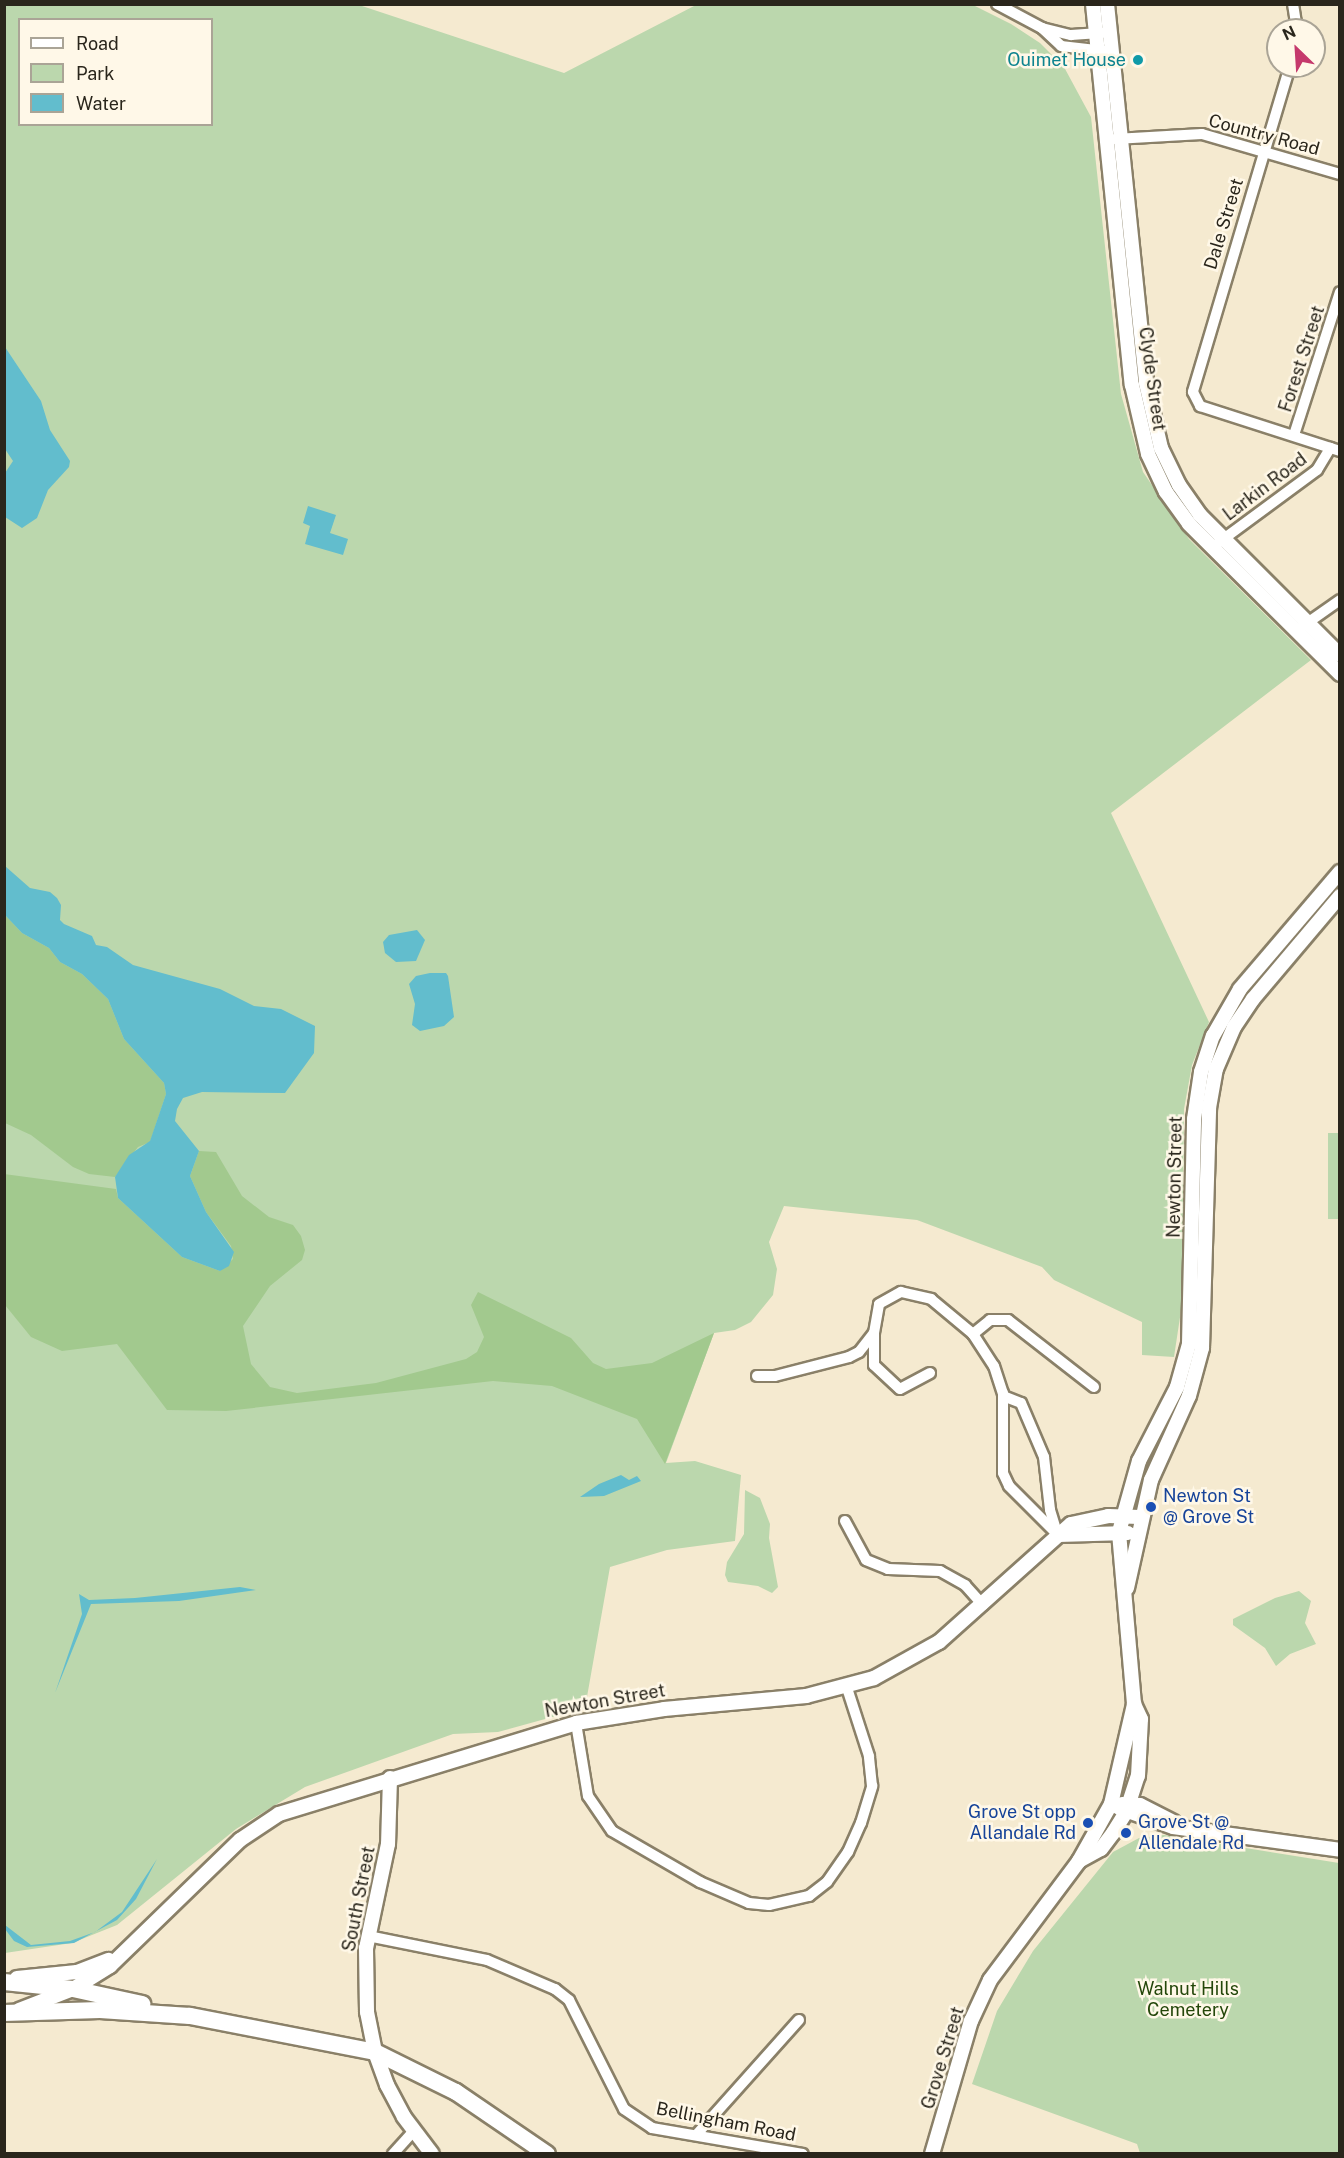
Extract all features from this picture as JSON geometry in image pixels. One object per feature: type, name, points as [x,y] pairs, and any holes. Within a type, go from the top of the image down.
[{"type":"main road","points":[[1093,4],[1103,33]]},
{"type":"main road","points":[[1103,33],[1107,4]]},
{"type":"main road","name":"Clyde Street","points":[[1103,33],[1140,430],[1166,492],[1189,524],[1218,543],[1303,626],[1340,655]]},
{"type":"main road","name":"Clyde Street","points":[[1303,626],[1340,674]]},
{"type":"main road","name":"Newton Street","points":[[1119,1532],[1139,1461],[1177,1387],[1189,1344],[1195,1104],[1209,1048],[1251,974],[1340,872]]},
{"type":"main road","name":"Newton Street","points":[[1136,1534],[1158,1462],[1189,1396],[1202,1348],[1209,1108],[1216,1070],[1234,1028],[1253,999],[1340,896]]},
{"type":"main road","name":"Newton Street","points":[[9,2012],[73,1989],[100,1974],[134,1945],[214,1865],[261,1825],[301,1806],[576,1723],[847,1688],[912,1661],[982,1605],[1058,1535],[1084,1519],[1140,1517]]},
{"type":"main road","points":[[1058,1535],[1119,1532],[1136,1534]]},
{"type":"main road","name":"Grove Street","points":[[1119,1532],[1119,1566],[1127,1588]]},
{"type":"main road","name":"Grove Street","points":[[932,2154],[971,2021],[990,1980],[1079,1861],[1111,1804],[1134,1704],[1127,1588],[1136,1534]]},
{"type":"main road","name":"Grove Street","points":[[1079,1861],[1101,1849],[1128,1808],[1141,1756],[1141,1719],[1134,1704]]},
{"type":"main road","name":"South Street","points":[[390,1778],[388,1844],[368,1936],[365,1986],[375,2052],[390,2091],[414,2131],[432,2154]]},
{"type":"main road","points":[[1111,1804],[1193,1828],[1340,1850]]},
{"type":"main road","name":"Newton Street","points":[[4,1980],[85,1970],[134,1945]]},
{"type":"main road","points":[[4,1980],[73,1989],[190,2016],[375,2052],[456,2092],[547,2154]]},
{"type":"main road","points":[[9,2012],[113,2010],[190,2016]]},
{"type":"street","points":[[997,4],[1042,28],[1068,35],[1103,33]]},
{"type":"street","points":[[1042,28],[1061,46],[1105,51]]},
{"type":"street","name":"Dale Street","points":[[1286,78],[1192,392],[1200,406],[1294,435]]},
{"type":"street","name":"Country Road","points":[[1114,139],[1188,133],[1263,150],[1340,174]]},
{"type":"street","name":"Forest Street","points":[[1294,435],[1340,292]]},
{"type":"street","points":[[1294,435],[1335,450]]},
{"type":"street","name":"Larkin Road","points":[[1218,543],[1317,470],[1335,450]]},
{"type":"street","points":[[1303,626],[1340,600]]},
{"type":"street","points":[[930,1373],[900,1389],[874,1365],[874,1333],[879,1304],[901,1292],[931,1299],[973,1334],[994,1366],[1003,1396],[1003,1473],[1009,1486],[1058,1535]]},
{"type":"street","points":[[973,1334],[990,1320],[1008,1320],[1094,1388]]},
{"type":"street","points":[[757,1376],[784,1374],[849,1357],[859,1352],[874,1333]]},
{"type":"street","points":[[1003,1396],[1021,1403],[1044,1457],[1050,1510],[1058,1535]]},
{"type":"street","points":[[845,1521],[866,1560],[888,1569],[940,1571],[965,1585],[982,1605]]},
{"type":"street","points":[[576,1723],[588,1796],[612,1831],[700,1882],[748,1903],[769,1905],[809,1896],[827,1882],[849,1852],[861,1823],[872,1786],[869,1756],[847,1688]]},
{"type":"street","name":"Bellingham Road","points":[[368,1936],[487,1960],[543,1981],[569,2000],[624,2109],[652,2128],[803,2154]]},
{"type":"street","points":[[697,2134],[799,2020]]},
{"type":"street","points":[[393,2154],[414,2131]]},
{"type":"green space","points":[[5,5],[359,5],[564,73],[696,5],[973,5],[1011,24],[1040,43],[1064,67],[1091,117],[1121,394],[1143,472],[1189,539],[1311,660],[1111,813],[1209,1022],[1192,1065],[1184,1109],[1182,1304],[1174,1357],[1142,1355],[1142,1322],[1054,1280],[1042,1267],[917,1220],[784,1206],[769,1242],[777,1269],[773,1295],[751,1322],[735,1330],[714,1333],[666,1463],[695,1461],[741,1475],[735,1541],[667,1550],[610,1567],[585,1708],[498,1732],[453,1734],[305,1787],[236,1829],[117,1925],[72,1943],[5,1953]]},
{"type":"green space","points":[[5,915],[22,933],[49,948],[60,962],[82,974],[108,999],[124,1039],[164,1083],[166,1094],[150,1142],[138,1147],[115,1177],[89,1174],[73,1167],[31,1135],[5,1123]]},
{"type":"green space","points":[[1328,1133],[1339,1133],[1339,1219],[1328,1219]]},
{"type":"green space","points":[[199,1151],[216,1152],[242,1196],[269,1217],[293,1225],[301,1236],[305,1250],[302,1260],[270,1286],[243,1326],[251,1364],[270,1387],[297,1393],[376,1383],[466,1359],[477,1352],[484,1337],[471,1305],[478,1292],[571,1338],[593,1363],[606,1369],[652,1363],[714,1333],[665,1464],[637,1419],[552,1386],[493,1381],[226,1411],[167,1410],[117,1344],[62,1351],[31,1337],[5,1305],[4,1174],[116,1189],[118,1198],[182,1257],[220,1271],[233,1259],[231,1246],[206,1212],[190,1176]]},
{"type":"green space","points":[[745,1490],[760,1498],[770,1524],[769,1538],[778,1587],[772,1593],[758,1586],[728,1582],[725,1575],[727,1562],[744,1534]]},
{"type":"green space","points":[[1299,1591],[1311,1601],[1305,1623],[1316,1644],[1290,1654],[1276,1666],[1265,1648],[1233,1625],[1233,1619],[1275,1598]]},
{"type":"green space","name":"Walnut Hills Cemetery","points":[[1164,1835],[1339,1863],[1339,2153],[1140,2153],[1137,2144],[972,2084],[997,2011],[1033,1951],[1113,1852],[1139,1838]]},
{"type":"water","points":[[5,347],[41,401],[50,430],[70,461],[69,467],[48,490],[37,518],[22,528],[5,517],[5,473],[13,461],[5,449]]},
{"type":"water","points":[[308,506],[336,515],[330,533],[348,539],[343,555],[305,544],[310,526],[303,523]]},
{"type":"water","points":[[5,866],[30,888],[50,892],[57,898],[61,905],[60,920],[64,924],[92,936],[96,945],[107,947],[133,965],[220,989],[254,1006],[281,1009],[315,1026],[314,1053],[285,1093],[202,1092],[183,1098],[177,1109],[175,1121],[199,1151],[190,1176],[206,1212],[234,1252],[229,1266],[220,1271],[182,1257],[118,1198],[115,1177],[129,1155],[150,1141],[166,1094],[164,1083],[124,1039],[108,999],[82,974],[60,962],[49,948],[22,933],[5,915]]},
{"type":"water","points":[[417,930],[425,940],[416,961],[396,962],[385,953],[383,942],[389,935]]},
{"type":"water","points":[[446,973],[448,976],[454,1017],[444,1026],[420,1031],[412,1025],[415,1004],[409,984],[416,976]]},
{"type":"water","points":[[621,1475],[629,1480],[637,1476],[641,1481],[604,1496],[580,1497],[599,1484]]},
{"type":"water","points":[[240,1587],[256,1590],[179,1601],[91,1604],[55,1693],[82,1614],[79,1594],[89,1600],[135,1598]]},
{"type":"water","points":[[157,1859],[136,1899],[117,1920],[96,1931],[122,1912]]},
{"type":"water","points":[[5,1925],[31,1945],[70,1941],[94,1932],[74,1943],[27,1947],[14,1941],[5,1929]]},
{"type":"place","name":"Ouimet House","points":[[1138,60]]},
{"type":"place","name":"Newton St @ Grove St","points":[[1151,1507]]},
{"type":"place","name":"Grove St opp Allandale Rd","points":[[1088,1823]]},
{"type":"place","name":"Grove St @ Allendale Rd","points":[[1126,1833]]}]
